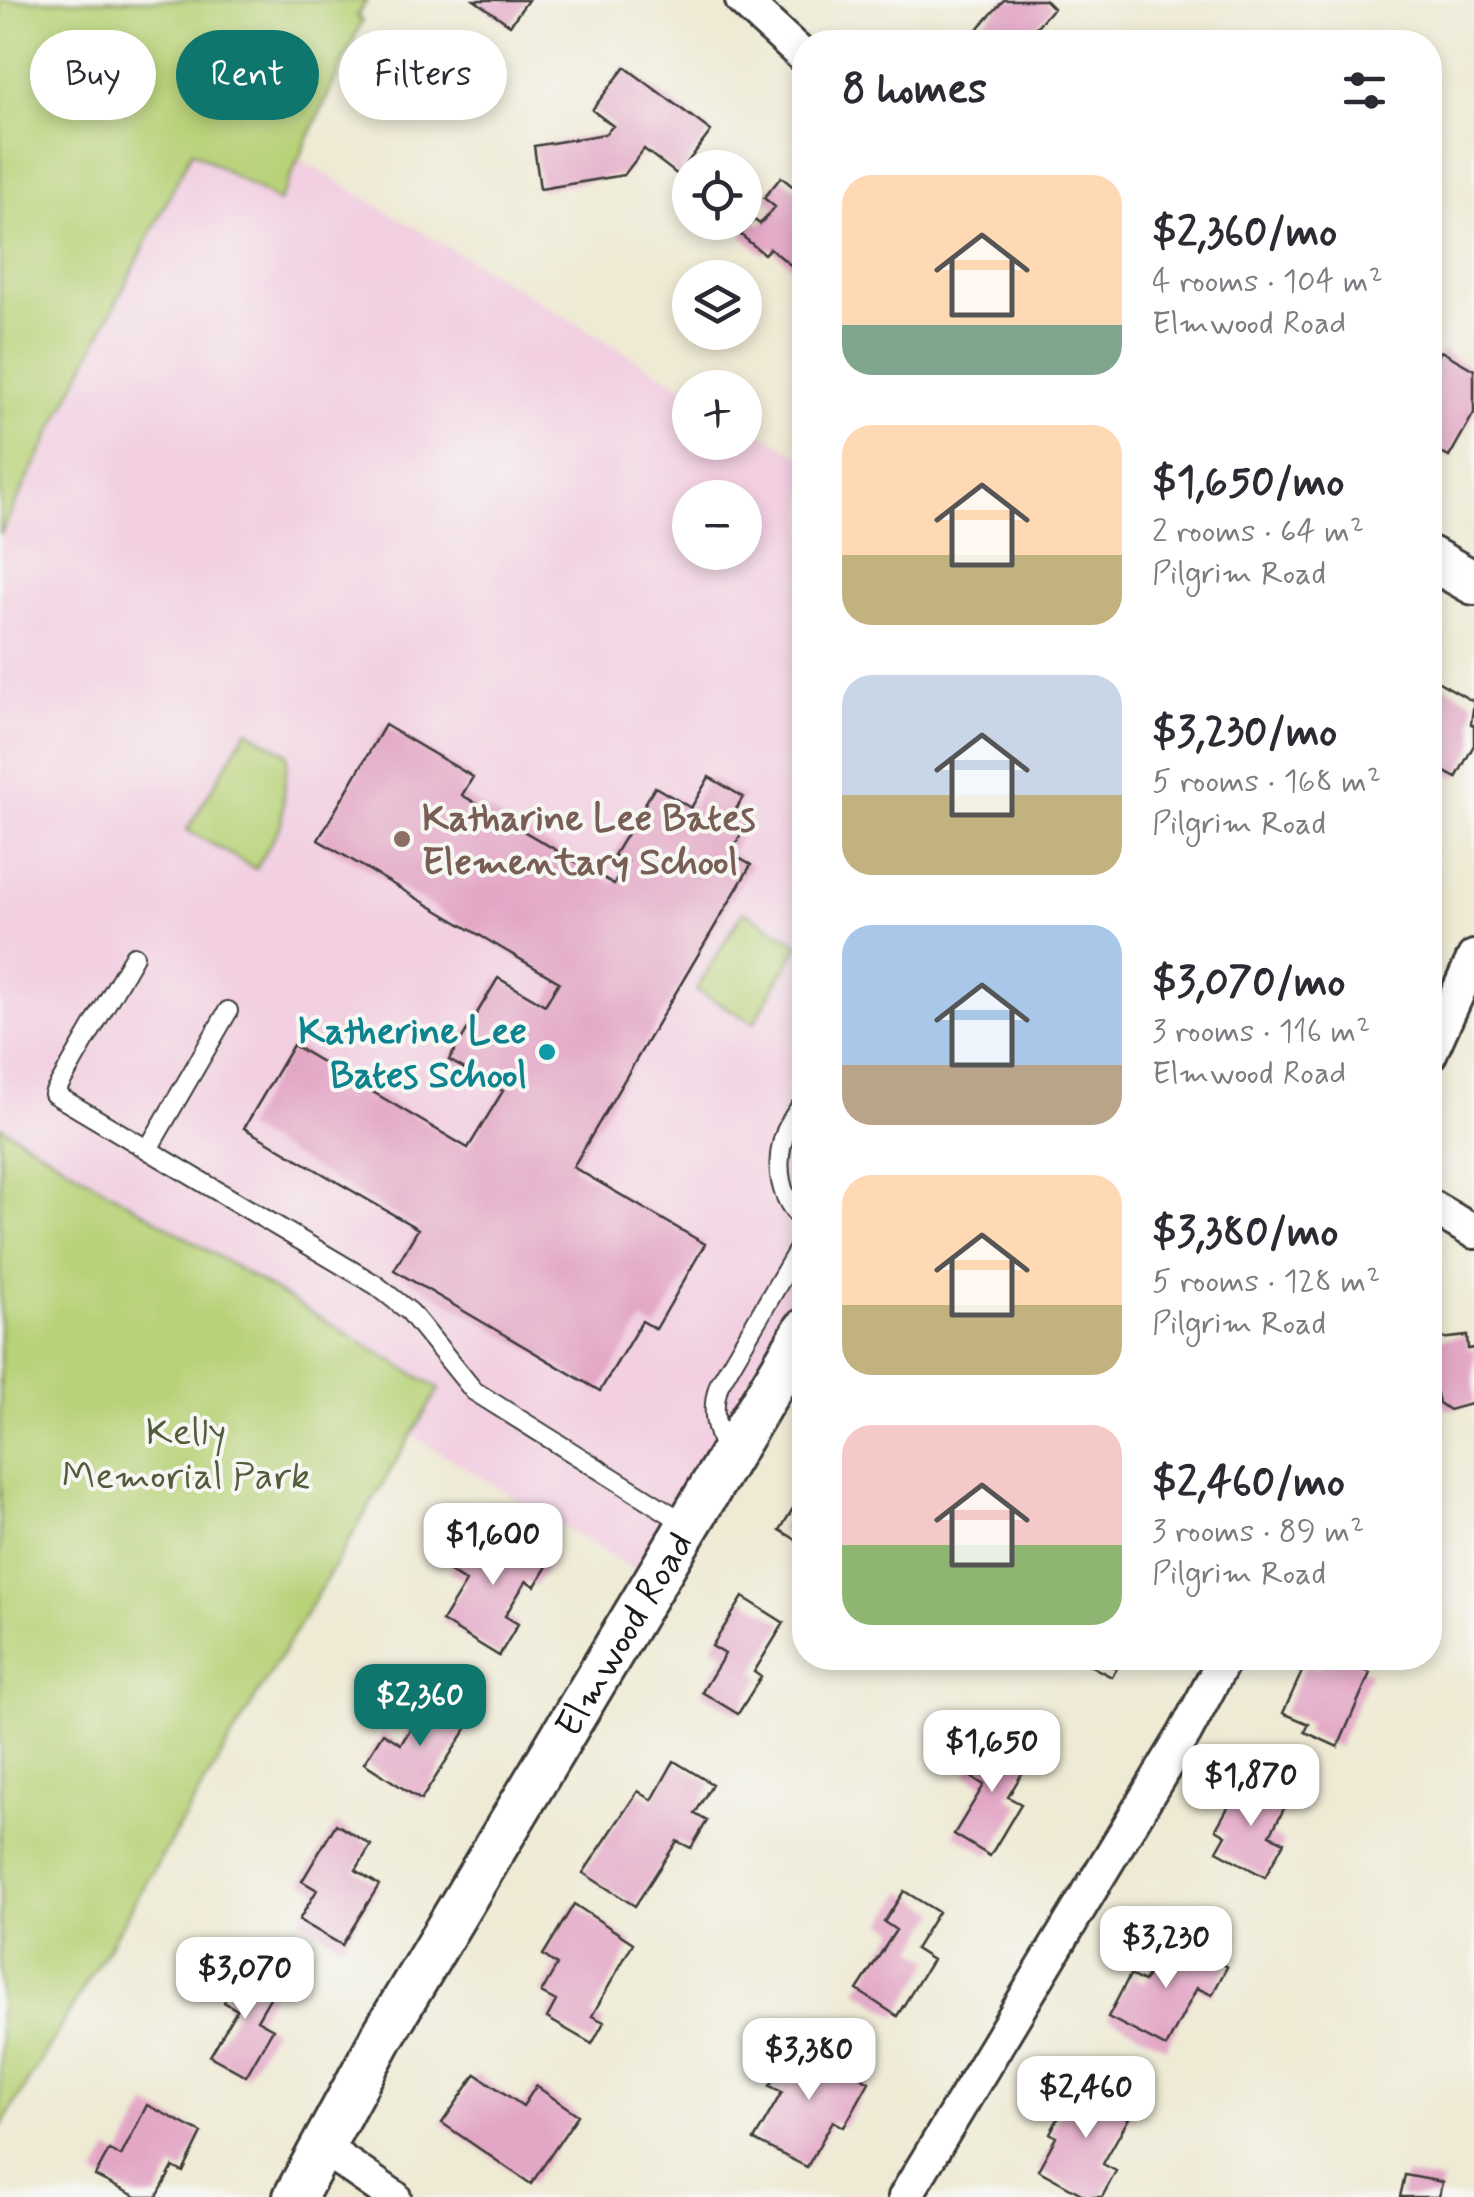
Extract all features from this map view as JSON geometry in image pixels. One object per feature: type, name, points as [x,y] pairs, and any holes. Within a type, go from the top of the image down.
[{"type":"street","points":[[742,0],[792,46]]},
{"type":"street","points":[[1442,1028],[1474,957]]},
{"type":"street","points":[[1442,1213],[1474,1232]]},
{"type":"street","name":"Elmwood Road","points":[[295,2197],[382,2037],[792,1352]]},
{"type":"street","points":[[905,2197],[1185,1733],[1219,1670]]},
{"type":"street","points":[[322,2147],[394,2197]]},
{"type":"lane","points":[[134,956],[54,1094],[394,1297],[424,1327],[474,1391],[688,1525]]},
{"type":"lane","points":[[148,1149],[228,1011]]},
{"type":"lane","points":[[792,1121],[778,1154],[784,1193],[792,1207]]},
{"type":"lane","points":[[728,1458],[716,1427],[714,1399],[792,1260]]},
{"type":"shaded area","name":"Katharine Lee Bates Elementary School","points":[[67,120],[142,120],[280,201],[298,158],[672,380],[672,460],[762,460],[762,433],[792,451],[792,1308],[634,1570],[413,1436],[439,1390],[0,1126],[0,233]]},
{"type":"green space","points":[[0,0],[367,0],[357,16],[362,21],[358,30],[339,30],[339,71],[319,115],[319,30],[176,30],[176,120],[317,120],[279,202],[192,151],[0,535]]},
{"type":"green space","points":[[247,730],[288,754],[281,824],[256,869],[187,830]]},
{"type":"green space","points":[[743,911],[792,940],[792,956],[754,1023],[696,990]]},
{"type":"green space","name":"Kelly Memorial Park","points":[[0,1126],[439,1389],[0,2129]]},
{"type":"building","points":[[474,0],[528,0],[510,25]]},
{"type":"building","points":[[1004,0],[1045,0],[1053,8],[1034,30],[977,30]]},
{"type":"building","points":[[625,67],[711,131],[697,150],[672,150],[672,170],[644,149],[624,175],[540,189],[534,146],[605,134],[613,126],[592,110]]},
{"type":"building","points":[[781,177],[792,186],[792,266],[770,248],[764,254],[747,240],[762,240],[762,222],[775,207],[764,198]]},
{"type":"building","points":[[1442,352],[1474,370],[1474,413],[1449,457],[1442,453]]},
{"type":"building","points":[[1442,684],[1474,702],[1474,745],[1456,778],[1442,770]]},
{"type":"building","name":"Katherine Lee Bates School","points":[[385,725],[473,777],[462,795],[614,884],[627,862],[614,855],[655,787],[691,808],[709,777],[743,797],[733,814],[748,823],[730,853],[751,865],[573,1167],[705,1244],[656,1329],[642,1321],[600,1391],[394,1270],[418,1229],[244,1128],[293,1045],[468,1148],[503,1091],[449,1060],[498,978],[545,1005],[559,982],[318,840]]},
{"type":"building","points":[[1467,1336],[1468,1349],[1474,1348],[1474,1403],[1449,1410],[1442,1405],[1442,1339]]},
{"type":"building","points":[[792,1510],[792,1537],[780,1530]]},
{"type":"building","points":[[498,1526],[552,1558],[535,1586],[526,1581],[505,1616],[518,1624],[499,1656],[442,1621],[466,1582],[449,1571],[464,1547],[479,1556]]},
{"type":"building","points":[[743,1597],[784,1623],[754,1672],[761,1677],[738,1714],[702,1692],[725,1654],[712,1646]]},
{"type":"building","points":[[1303,1670],[1370,1673],[1338,1747],[1305,1732],[1309,1724],[1283,1713]]},
{"type":"building","points":[[431,1696],[471,1722],[421,1800],[364,1763],[383,1733],[401,1744]]},
{"type":"building","points":[[988,1735],[1030,1760],[1008,1797],[1021,1804],[990,1856],[954,1834],[984,1785],[965,1773]]},
{"type":"building","points":[[674,1761],[712,1784],[695,1814],[707,1821],[691,1848],[677,1841],[635,1906],[583,1873],[638,1791],[652,1800]]},
{"type":"building","points":[[1243,1781],[1286,1805],[1270,1835],[1284,1842],[1265,1877],[1217,1851],[1226,1835],[1216,1829]]},
{"type":"building","points":[[336,1824],[371,1845],[356,1870],[379,1885],[342,1945],[299,1920],[317,1890],[302,1881]]},
{"type":"building","points":[[904,1891],[938,1912],[915,1949],[932,1960],[897,2016],[857,1990],[896,1930],[884,1922]]},
{"type":"building","points":[[574,1904],[633,1943],[592,2016],[604,2022],[592,2044],[547,2018],[556,2001],[541,1993],[557,1965],[543,1955]]},
{"type":"building","points":[[1168,1935],[1227,1967],[1212,1995],[1197,1988],[1166,2047],[1108,2017],[1130,1975],[1144,1982]]},
{"type":"building","points":[[245,1965],[278,1984],[257,2020],[273,2029],[246,2076],[210,2056],[237,2010],[224,2002]]},
{"type":"building","points":[[795,2039],[869,2082],[844,2127],[833,2121],[807,2167],[754,2140],[782,2092],[770,2086]]},
{"type":"building","points":[[476,2074],[523,2106],[536,2086],[578,2115],[531,2184],[442,2123]]},
{"type":"building","points":[[1080,2080],[1134,2109],[1103,2164],[1116,2171],[1102,2197],[1087,2197],[1038,2170],[1056,2137],[1050,2133]]},
{"type":"building","points":[[147,2105],[202,2133],[183,2172],[173,2167],[157,2197],[137,2197],[95,2176],[109,2150],[121,2156]]},
{"type":"building","points":[[1405,2175],[1442,2182],[1439,2197],[1400,2197]]},
{"type":"place","name":"Katharine Lee Bates Elementary School","points":[[402,839]]},
{"type":"place","name":"Katherine Lee Bates School","points":[[547,1052]]}]
